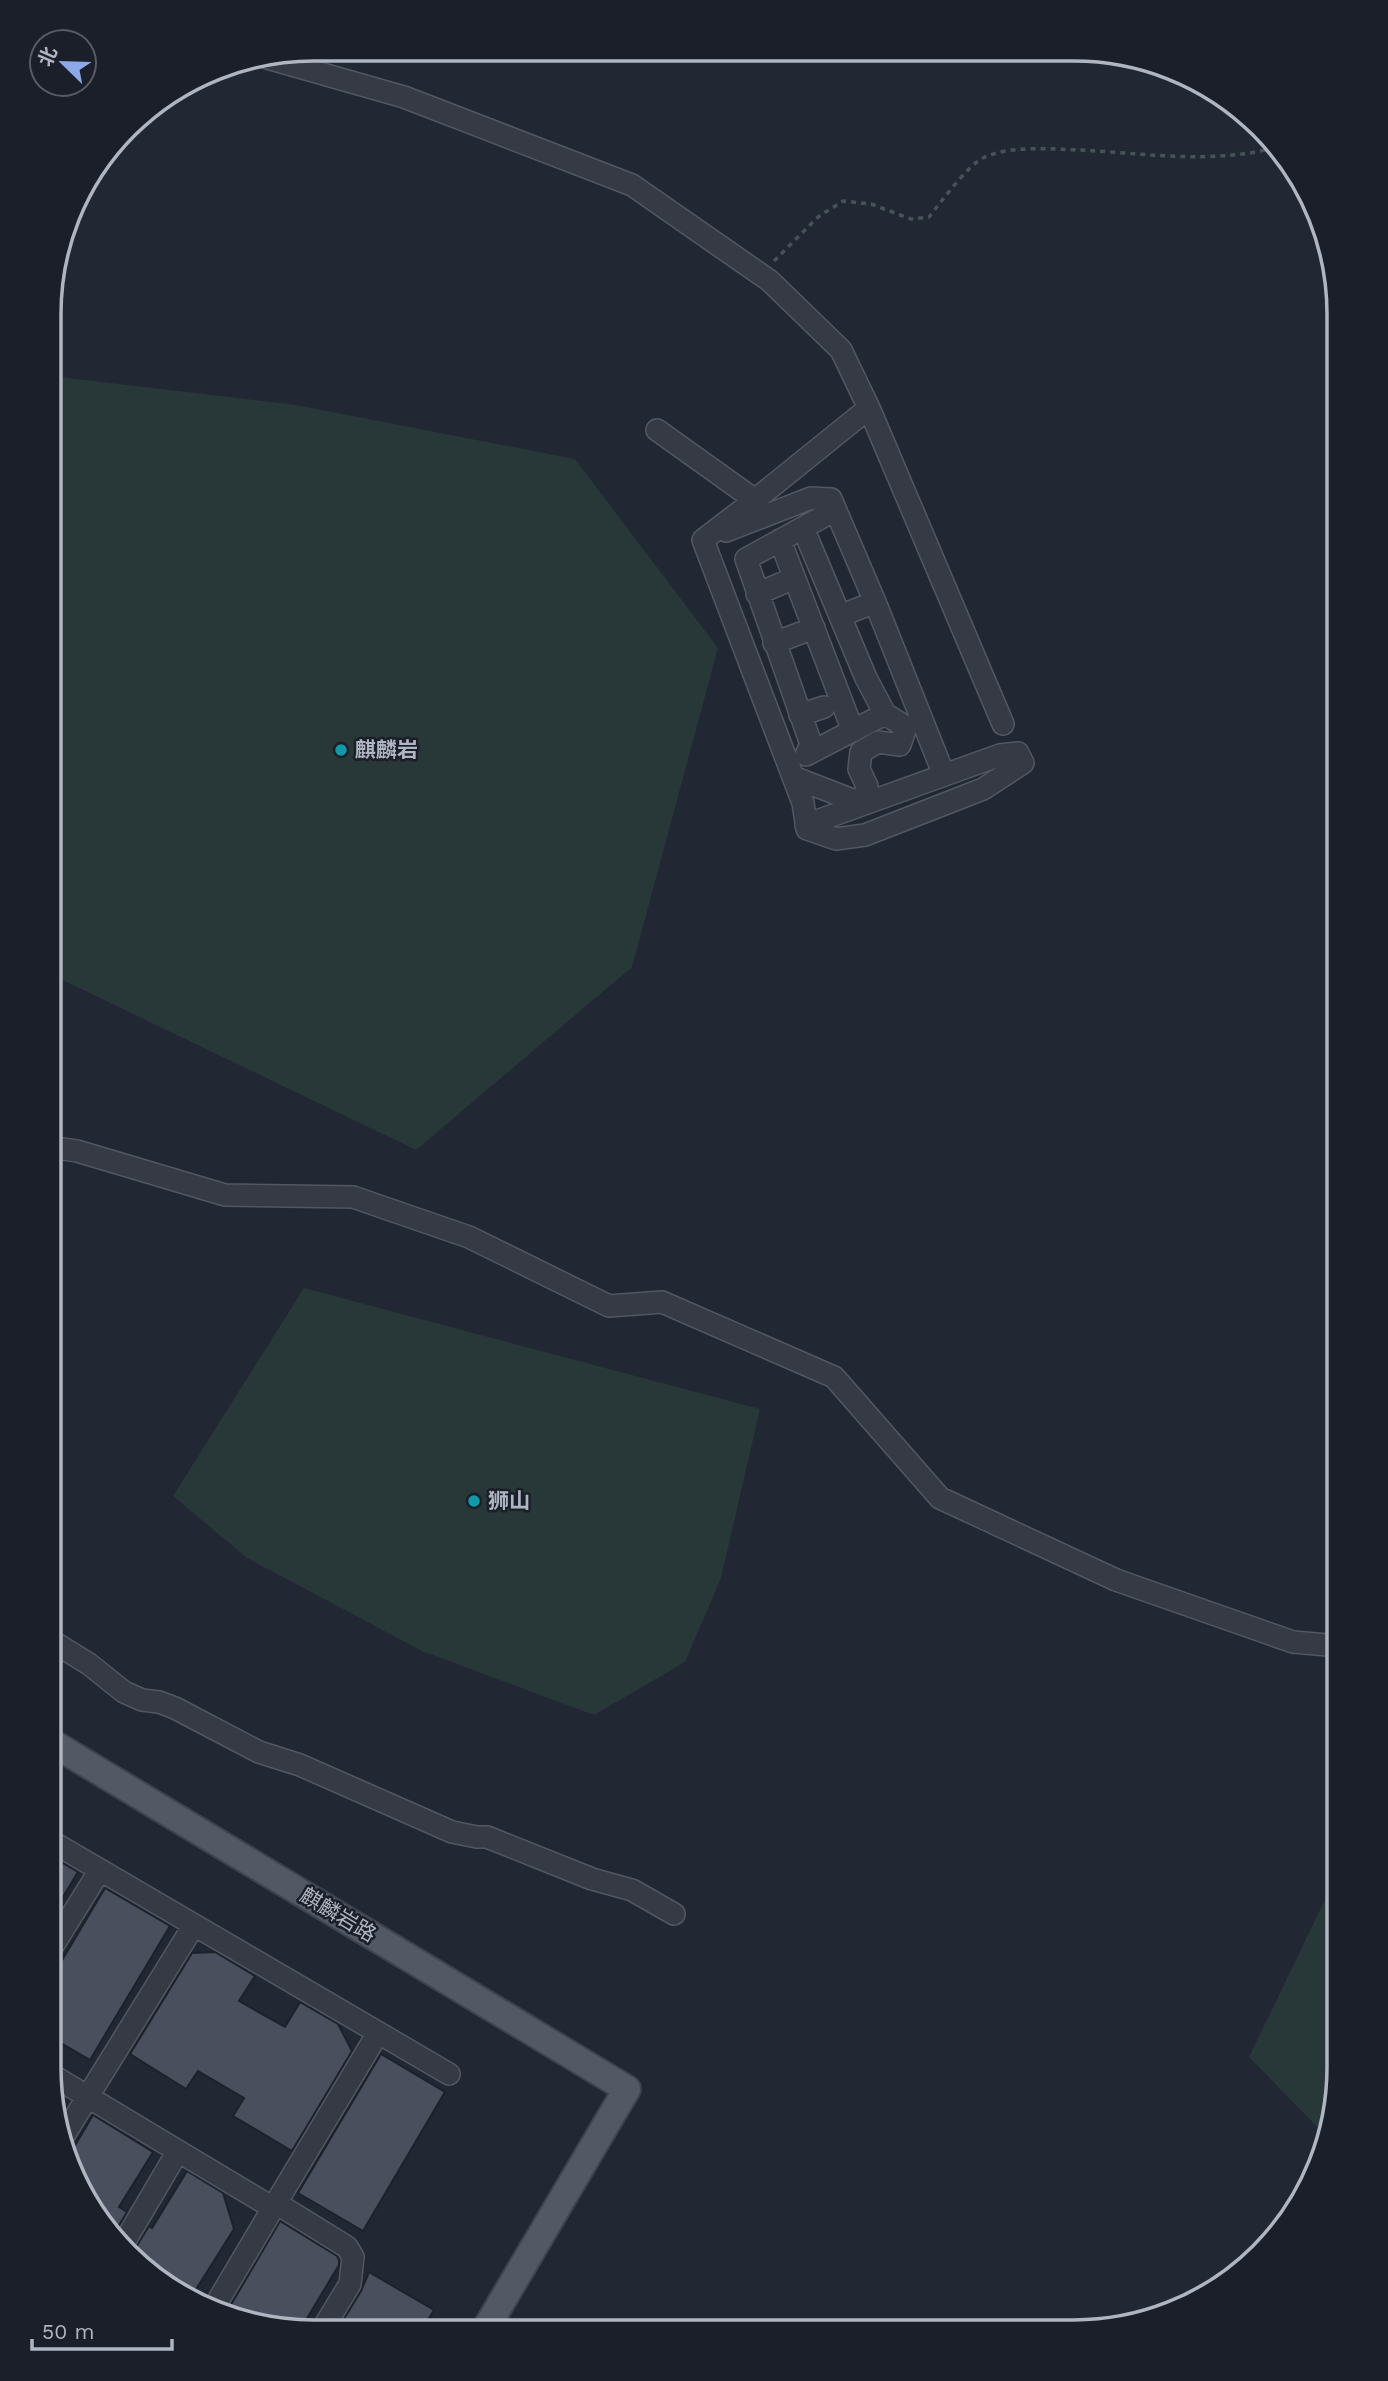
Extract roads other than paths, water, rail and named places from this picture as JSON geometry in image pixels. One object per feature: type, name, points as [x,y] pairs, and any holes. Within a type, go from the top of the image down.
[{"type":"main road","name":"麒麟岩路","points":[[61,1748],[627,2089],[491,2320]]},
{"type":"street","points":[[284,63],[404,97],[632,185],[760,275],[841,350],[869,408],[1003,724]]},
{"type":"street","points":[[703,540],[869,408]]},
{"type":"street","points":[[657,430],[755,500]]},
{"type":"street","points":[[703,540],[811,498],[831,499]]},
{"type":"street","points":[[831,499],[826,515],[746,559],[811,744],[806,755],[885,714]]},
{"type":"street","points":[[831,499],[944,775]]},
{"type":"street","points":[[803,528],[840,616],[875,674],[885,714],[906,727],[900,745],[878,742],[861,752],[859,769],[866,786],[863,804]]},
{"type":"street","points":[[703,540],[803,803],[806,825],[807,829],[836,839],[865,835],[983,789],[1023,764],[1018,753],[1000,755],[806,825]]},
{"type":"street","points":[[780,540],[853,731]]},
{"type":"street","points":[[816,562],[838,550]]},
{"type":"street","points":[[757,594],[794,578]]},
{"type":"street","points":[[840,616],[875,602]]},
{"type":"street","points":[[774,643],[814,628]]},
{"type":"street","points":[[800,715],[837,689]]},
{"type":"street","points":[[793,777],[863,804]]},
{"type":"street","points":[[61,1149],[225,1195],[353,1197],[469,1237],[609,1306],[662,1302],[834,1377],[940,1498],[1116,1580],[1293,1642],[1327,1645]]},
{"type":"street","points":[[61,1647],[89,1664],[124,1692],[142,1700],[159,1702],[174,1708],[259,1752],[300,1765],[452,1832],[487,1837],[592,1880],[632,1890],[674,1914]]},
{"type":"street","points":[[61,1847],[449,2074]]},
{"type":"street","points":[[61,1933],[100,1870]]},
{"type":"street","points":[[69,2127],[194,1925]]},
{"type":"street","points":[[218,2300],[378,2033]]},
{"type":"street","points":[[62,2081],[178,2151],[347,2247],[353,2257],[350,2284],[328,2320]]},
{"type":"street","points":[[127,2237],[178,2151]]},
{"type":"place","name":"麒麟岩","points":[[341,750]]},
{"type":"place","name":"狮山","points":[[474,1501]]}]
